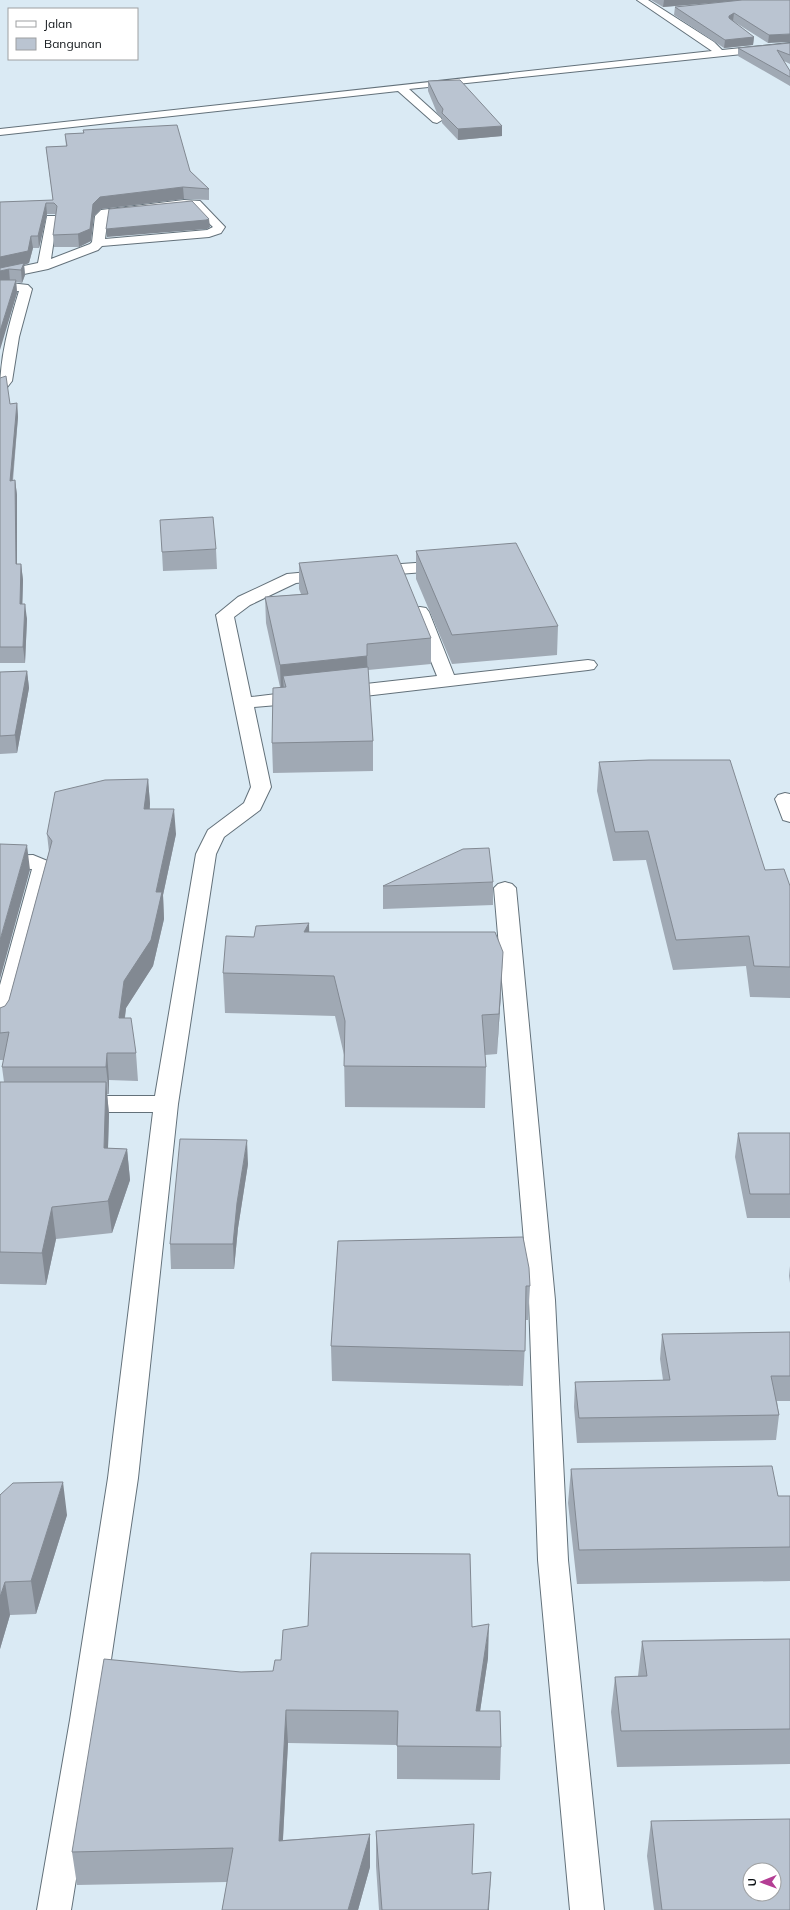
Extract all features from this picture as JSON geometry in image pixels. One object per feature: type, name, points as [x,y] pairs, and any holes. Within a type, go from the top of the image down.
[{"type":"street","points":[[642,0],[712,44],[720,53]]},
{"type":"street","points":[[661,12],[676,11]]},
{"type":"street","points":[[752,39],[765,48]]},
{"type":"street","points":[[0,132],[400,87],[790,46]]},
{"type":"street","points":[[400,87],[437,120]]},
{"type":"street","points":[[0,275],[44,266],[94,247],[98,243],[209,233],[219,227],[196,204],[106,213],[101,216],[98,243]]},
{"type":"street","points":[[44,266],[51,219]]},
{"type":"street","points":[[0,288],[21,286],[26,289],[12,337],[4,381],[0,387]]},
{"type":"street","points":[[54,1910],[86,1720],[123,1478],[166,1104],[206,854],[215,834],[253,806],[261,787],[225,615],[244,601],[293,578],[408,583],[463,564]]},
{"type":"street","points":[[408,583],[448,681]]},
{"type":"street","points":[[243,703],[588,666]]},
{"type":"street","points":[[0,862],[33,861],[43,866],[0,1027]]},
{"type":"street","points":[[505,888],[542,1300],[553,1560],[587,1910]]},
{"type":"street","points":[[56,1104],[166,1104]]},
{"type":"building","points":[[742,0],[790,0],[790,34],[769,35],[734,13],[729,16],[729,18],[754,37],[725,40],[675,7]]},
{"type":"building","points":[[790,43],[790,55],[777,50],[790,71],[790,77],[738,48]]},
{"type":"building","points":[[460,80],[502,126],[458,129],[442,113],[443,109],[428,81]]},
{"type":"building","points":[[177,125],[190,171],[209,189],[183,187],[100,197],[93,204],[90,229],[78,234],[53,235],[57,206],[54,203],[46,203],[38,236],[31,236],[28,251],[0,257],[0,202],[53,200],[46,147],[67,146],[65,134],[84,133],[83,130]]},
{"type":"building","points":[[192,201],[209,219],[106,229],[109,209]]},
{"type":"building","points":[[24,263],[21,270],[9,269],[0,271],[0,268]]},
{"type":"building","points":[[0,280],[16,280],[0,331]]},
{"type":"building","points":[[6,376],[10,404],[17,403],[10,481],[15,480],[16,564],[21,564],[20,604],[25,604],[23,647],[0,647],[0,378]]},
{"type":"building","points":[[213,517],[216,549],[162,552],[160,520]]},
{"type":"building","points":[[516,543],[558,626],[452,635],[416,551]]},
{"type":"building","points":[[397,555],[431,638],[367,644],[367,656],[280,665],[265,597],[308,594],[299,563]]},
{"type":"building","points":[[368,667],[373,741],[272,743],[273,688],[286,687],[283,676]]},
{"type":"building","points":[[27,671],[15,735],[0,736],[0,672]]},
{"type":"building","points":[[649,760],[730,760],[765,870],[784,869],[790,886],[790,967],[754,966],[749,936],[676,940],[648,831],[615,832],[599,762]]},
{"type":"building","points":[[148,779],[144,809],[174,809],[156,892],[162,892],[151,940],[124,981],[119,1018],[131,1018],[136,1053],[107,1053],[106,1067],[2,1067],[9,1032],[0,1033],[0,1008],[5,1006],[9,1000],[52,841],[47,834],[55,792],[105,780]]},
{"type":"building","points":[[0,844],[27,845],[0,940]]},
{"type":"building","points":[[489,848],[493,882],[383,886],[463,849]]},
{"type":"building","points":[[309,923],[304,932],[495,932],[503,952],[499,1014],[482,1015],[486,1067],[344,1066],[345,1021],[334,976],[223,973],[226,936],[254,937],[256,926]]},
{"type":"building","points":[[0,1082],[106,1082],[104,1148],[127,1149],[108,1201],[52,1207],[42,1253],[0,1252]]},
{"type":"building","points":[[738,1133],[790,1133],[790,1194],[750,1194]]},
{"type":"building","points":[[180,1139],[247,1140],[237,1203],[233,1244],[170,1244]]},
{"type":"building","points":[[523,1237],[529,1268],[530,1286],[526,1286],[525,1351],[331,1346],[338,1241]]},
{"type":"building","points":[[790,1332],[790,1376],[771,1376],[779,1415],[579,1418],[575,1382],[670,1380],[662,1334]]},
{"type":"building","points":[[772,1466],[778,1496],[790,1496],[790,1547],[579,1550],[571,1469]]},
{"type":"building","points":[[63,1482],[31,1581],[5,1582],[0,1597],[0,1495],[13,1483]]},
{"type":"building","points":[[311,1553],[470,1554],[472,1627],[489,1624],[476,1711],[500,1711],[501,1747],[397,1746],[398,1711],[286,1710],[279,1841],[370,1834],[348,1910],[222,1910],[233,1848],[72,1852],[104,1659],[241,1672],[273,1671],[275,1660],[281,1660],[283,1630],[308,1626]]},
{"type":"building","points":[[790,1639],[790,1729],[621,1731],[615,1677],[647,1676],[642,1641]]},
{"type":"building","points":[[790,1819],[790,1910],[662,1910],[651,1821]]},
{"type":"building","points":[[474,1824],[472,1874],[491,1872],[488,1910],[382,1910],[376,1831]]}]
